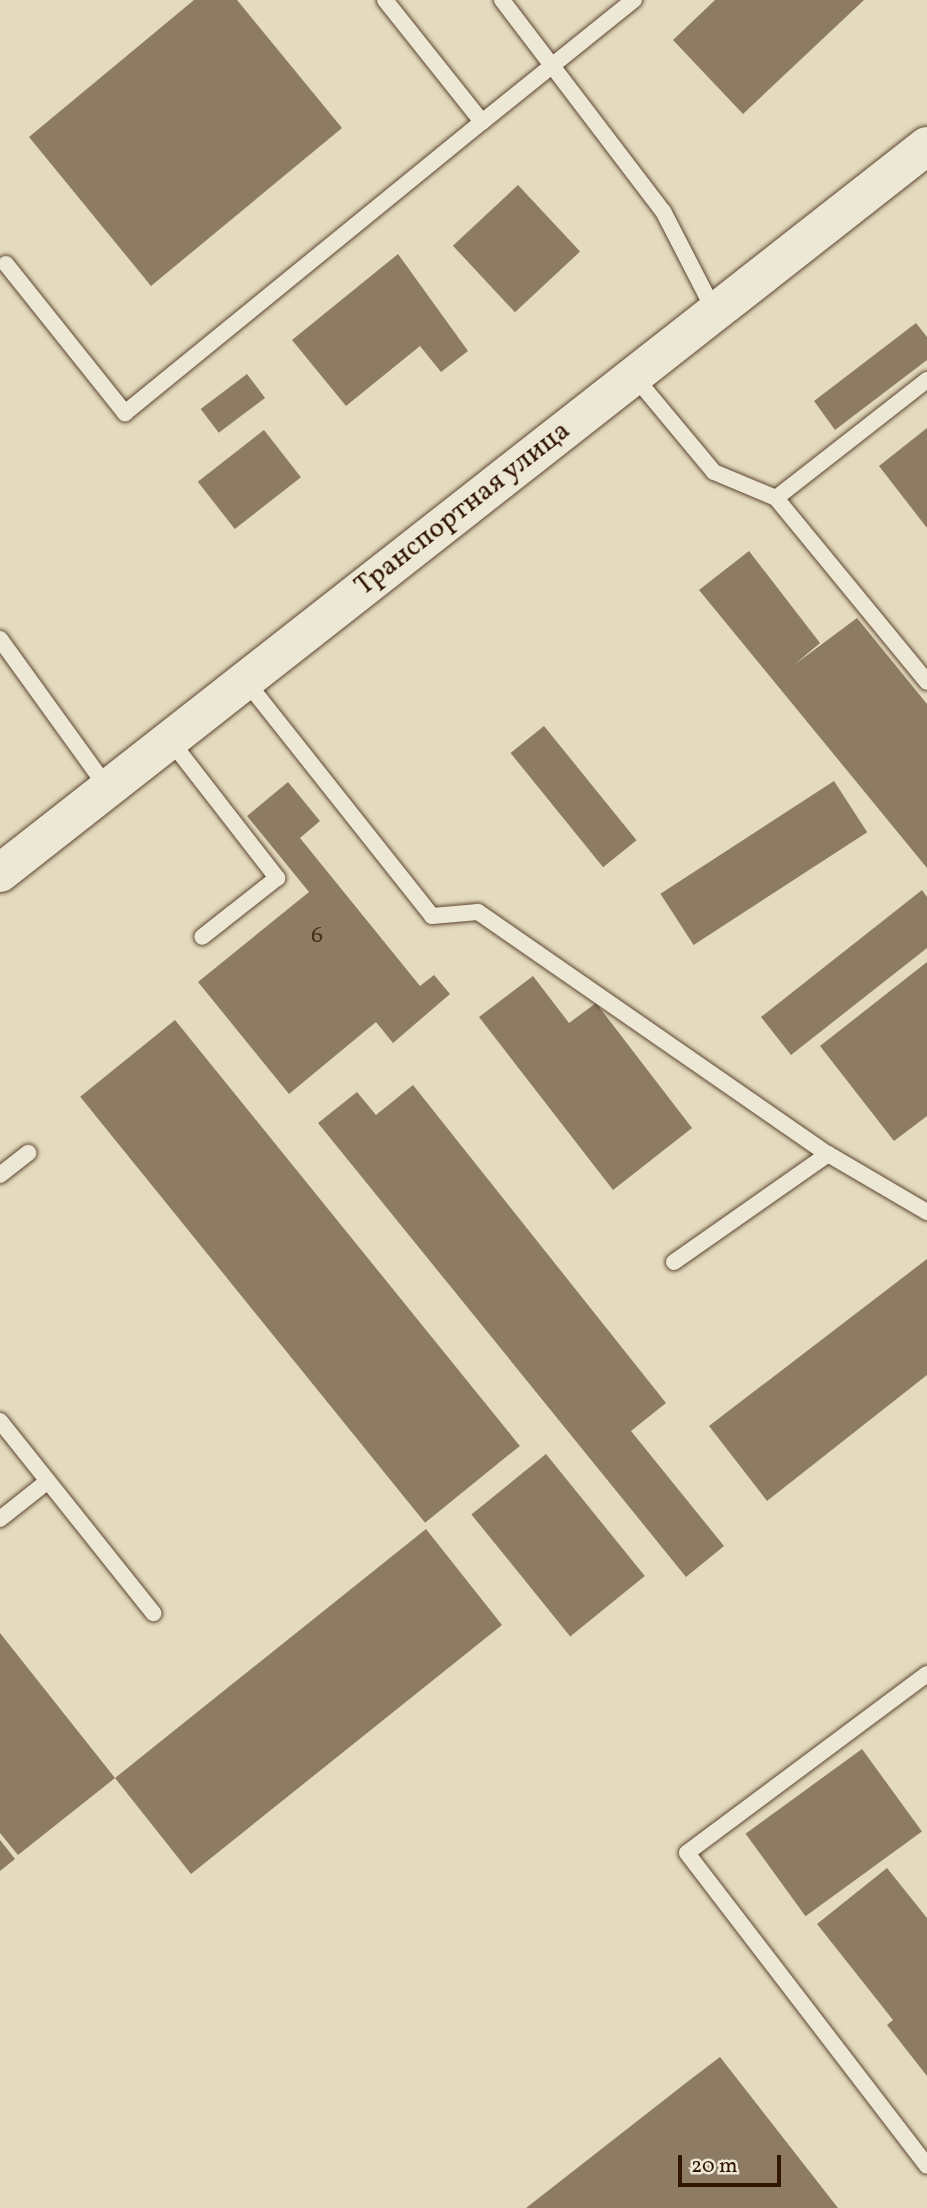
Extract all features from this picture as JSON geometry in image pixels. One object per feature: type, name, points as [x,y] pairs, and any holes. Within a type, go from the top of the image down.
[{"type":"main road","name":"Транспортная улица","points":[[0,873],[927,146]]},
{"type":"lane","points":[[385,0],[482,122]]},
{"type":"lane","points":[[502,0],[663,211],[715,312]]},
{"type":"lane","points":[[6,264],[125,413],[634,0]]},
{"type":"lane","points":[[634,376],[714,472],[776,498],[926,678]]},
{"type":"lane","points":[[776,498],[927,380]]},
{"type":"lane","points":[[0,639],[108,789]]},
{"type":"lane","points":[[245,680],[432,916],[478,912],[828,1154],[927,1212]]},
{"type":"lane","points":[[170,740],[277,878],[202,937]]},
{"type":"lane","points":[[0,1175],[28,1153]]},
{"type":"lane","points":[[674,1262],[828,1154]]},
{"type":"lane","points":[[0,1421],[153,1613]]},
{"type":"lane","points":[[0,1519],[48,1481]]},
{"type":"lane","points":[[927,1674],[687,1853],[927,2166]]},
{"type":"building","points":[[194,0],[237,0],[342,128],[151,286],[29,137]]},
{"type":"building","points":[[715,0],[864,0],[743,114],[673,40]]},
{"type":"building","points":[[518,185],[580,252],[515,312],[453,246]]},
{"type":"building","points":[[398,254],[468,351],[441,372],[420,346],[346,406],[292,340]]},
{"type":"building","points":[[916,323],[927,337],[927,360],[835,430],[814,401]]},
{"type":"building","points":[[247,374],[265,398],[219,433],[201,409]]},
{"type":"building","points":[[927,428],[927,528],[879,466]]},
{"type":"building","points":[[264,430],[301,477],[235,529],[198,482]]},
{"type":"building","points":[[749,551],[820,643],[794,665],[857,618],[927,704],[927,868],[699,590]]},
{"type":"building","points":[[544,726],[637,840],[603,867],[511,753]]},
{"type":"building","points":[[834,781],[867,832],[694,945],[660,894]]},
{"type":"building","points":[[288,782],[320,821],[300,838],[420,986],[434,975],[450,994],[393,1043],[376,1022],[289,1094],[198,982],[309,892],[247,816]]},
{"type":"building","points":[[922,890],[927,897],[927,948],[791,1055],[761,1017]]},
{"type":"building","points":[[927,962],[927,1116],[894,1141],[820,1046]]},
{"type":"building","points":[[533,976],[569,1023],[596,1003],[692,1128],[613,1190],[479,1017]]},
{"type":"building","points":[[175,1020],[520,1446],[425,1523],[80,1097]]},
{"type":"building","points":[[413,1085],[666,1403],[631,1431],[724,1546],[686,1577],[318,1123],[357,1092],[376,1115]]},
{"type":"building","points":[[927,1259],[927,1375],[767,1501],[709,1426]]},
{"type":"building","points":[[546,1454],[645,1576],[570,1636],[471,1514]]},
{"type":"building","points":[[426,1529],[502,1625],[191,1874],[115,1778]]},
{"type":"building","points":[[0,1633],[115,1778],[18,1855],[0,1833]]},
{"type":"building","points":[[862,1749],[922,1832],[805,1916],[746,1834]]},
{"type":"building","points":[[0,1840],[15,1859],[0,1871]]},
{"type":"building","points":[[887,1868],[927,1918],[927,2076],[887,2025],[893,2020],[817,1924]]},
{"type":"building","points":[[720,2057],[838,2208],[526,2208],[691,2079]]}]
